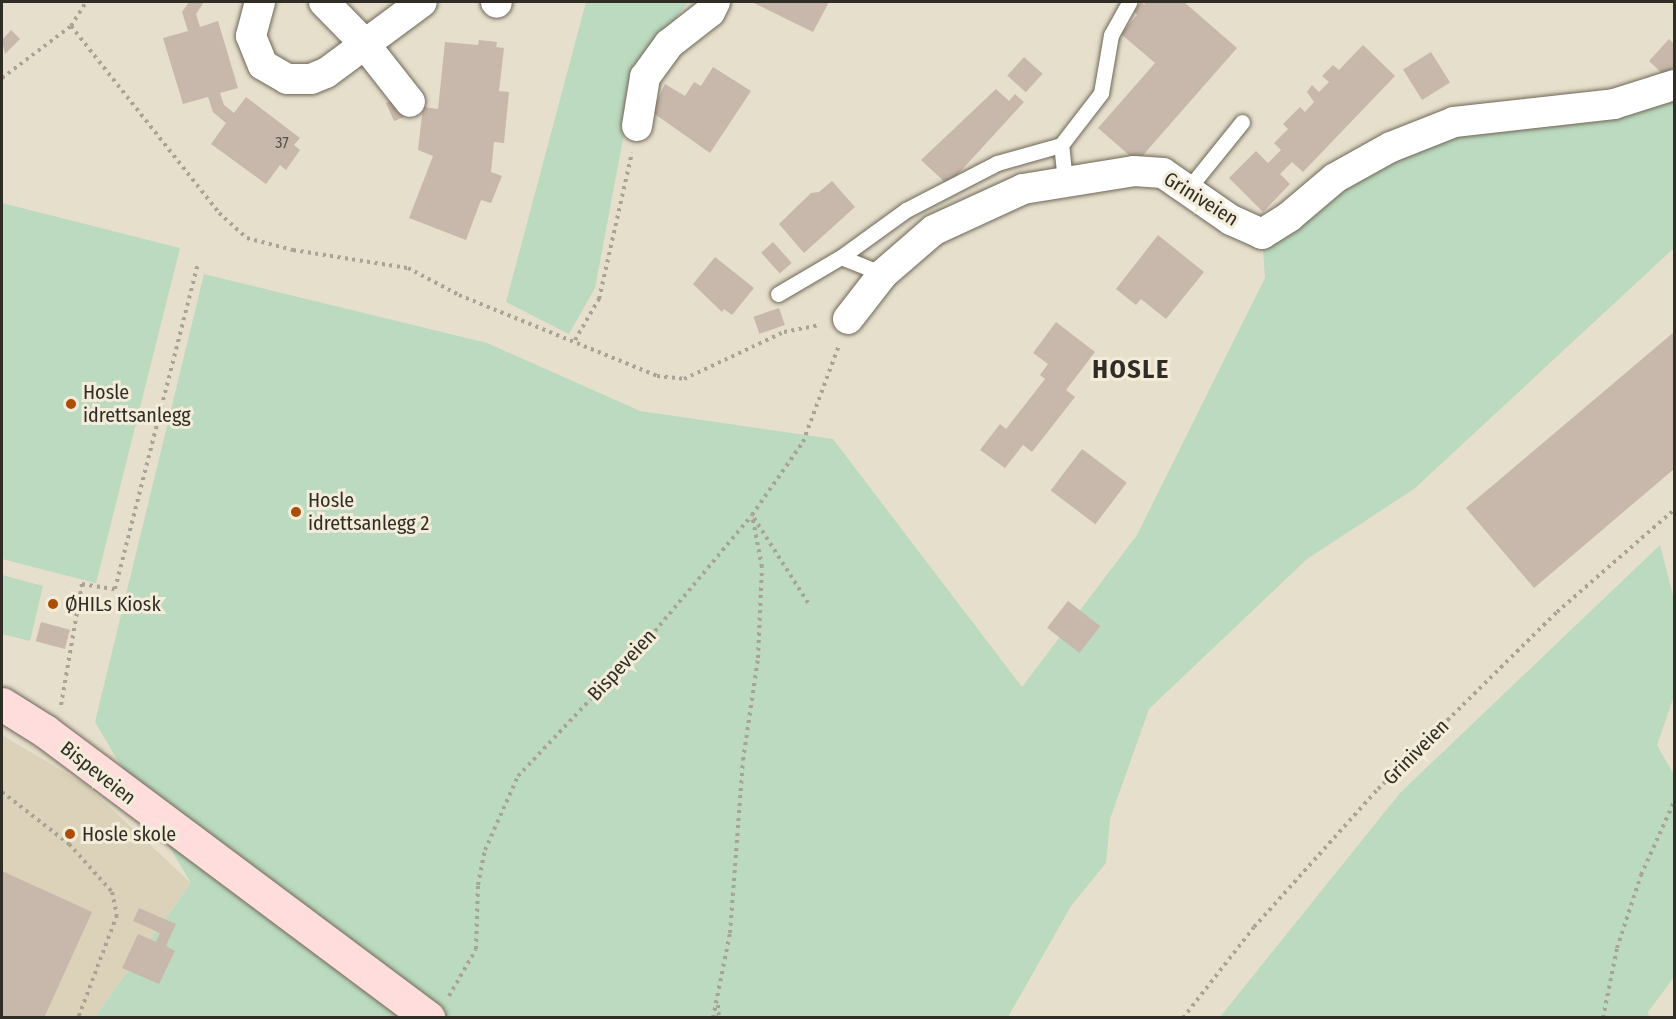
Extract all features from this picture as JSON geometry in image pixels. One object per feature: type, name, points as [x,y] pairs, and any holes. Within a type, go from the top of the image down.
[{"type":"street","points":[[260,2],[251,36],[263,65],[286,79],[311,79],[326,73],[363,42],[422,2]]},
{"type":"street","points":[[324,2],[363,42],[410,102]]},
{"type":"street","points":[[637,126],[645,77],[669,44],[710,12],[715,2]]},
{"type":"street","name":"Griniveien","points":[[848,319],[883,274],[934,230],[978,206],[1023,189],[1144,171],[1163,173],[1231,220],[1262,234],[1289,217],[1335,178],[1391,147],[1454,122],[1614,104],[1674,85]]},
{"type":"street","name":"Bispeveien","points":[[2,704],[45,731],[427,1016]]},
{"type":"lane","points":[[778,294],[841,257],[906,210],[997,163],[1061,145],[1101,93],[1111,35],[1129,2]]},
{"type":"lane","points":[[1188,189],[1242,122]]},
{"type":"lane","points":[[1061,145],[1065,181]]},
{"type":"lane","points":[[841,257],[883,274]]},
{"type":"path","points":[[2,78],[71,26],[86,2]]},
{"type":"path","points":[[71,26],[219,213],[247,238],[293,250],[408,268],[459,295],[575,340],[657,376],[684,379],[784,332],[848,319]]},
{"type":"path","points":[[575,340],[599,298],[637,126]]},
{"type":"path","points":[[45,731],[60,708],[82,584],[115,589],[198,264]]},
{"type":"path","name":"Bispeveien","points":[[427,1016],[455,990],[476,949],[478,885],[485,850],[518,776],[655,631],[752,515],[803,442],[848,319]]},
{"type":"path","name":"Griniveien","points":[[1184,1017],[1254,927],[1378,789],[1557,612],[1674,510]]},
{"type":"path","points":[[752,515],[810,606]]},
{"type":"path","points":[[713,1017],[730,933],[742,760],[758,658],[762,567],[752,515]]},
{"type":"path","points":[[2,792],[69,844],[112,892],[117,915],[78,1017]]},
{"type":"path","points":[[1603,1017],[1617,948],[1641,875],[1674,802]]},
{"type":"path","points":[[718,1001],[719,1017]]},
{"type":"shaded area","name":"Hosle skole","points":[[2,735],[86,785],[191,883],[95,1017],[2,1018]]},
{"type":"green space","points":[[586,2],[688,2],[648,56],[627,118],[595,288],[569,334],[506,302]]},
{"type":"green space","points":[[1674,85],[1674,248],[1414,489],[1307,559],[1149,709],[1110,819],[1106,863],[1071,906],[1008,1017],[95,1017],[191,883],[95,722],[204,274],[487,343],[640,411],[833,439],[1022,687],[1137,535],[1265,278],[1262,234],[1391,147]]},
{"type":"green space","name":"Hosle idrettsanlegg","points":[[2,203],[180,248],[96,583],[2,559]]},
{"type":"green space","points":[[1660,545],[1674,599],[1674,696],[1657,745],[1674,775],[1674,977],[1648,1012],[1649,1017],[1220,1017],[1400,793]]},
{"type":"green space","points":[[2,575],[43,586],[30,641],[2,634]]},
{"type":"building","points":[[189,2],[204,2],[196,14],[200,27],[218,21],[238,88],[220,93],[224,105],[234,113],[246,97],[300,138],[294,145],[300,150],[286,170],[280,165],[266,184],[211,144],[226,123],[213,112],[208,97],[183,104],[163,38],[188,31],[182,12]]},
{"type":"building","points":[[752,2],[829,2],[813,32]]},
{"type":"building","points":[[1141,2],[1145,5],[1144,2],[1184,2],[1237,48],[1137,162],[1098,128],[1155,63],[1121,34],[1137,15],[1134,11]]},
{"type":"building","points":[[11,30],[20,39],[5,54],[2,40]]},
{"type":"building","points":[[1669,39],[1674,44],[1674,66],[1665,76],[1649,61]]},
{"type":"building","points":[[479,40],[497,42],[496,47],[504,48],[499,91],[509,92],[504,143],[494,142],[491,172],[502,176],[491,203],[481,200],[466,240],[409,218],[433,156],[418,150],[423,107],[438,109],[445,42],[478,45]]},
{"type":"building","points":[[1363,45],[1395,76],[1303,172],[1292,162],[1280,174],[1290,184],[1263,212],[1229,178],[1256,151],[1268,163],[1281,150],[1274,143],[1288,129],[1283,124],[1300,107],[1305,112],[1314,102],[1307,92],[1312,85],[1319,92],[1329,82],[1322,76],[1333,65],[1339,70]]},
{"type":"building","points":[[1431,52],[1450,83],[1422,100],[1403,69]]},
{"type":"building","points":[[1024,57],[1043,74],[1026,92],[1007,76]]},
{"type":"building","points":[[713,67],[751,91],[710,153],[652,112],[665,84],[685,96],[694,82],[701,86]]},
{"type":"building","points":[[996,89],[1009,101],[1015,94],[1024,102],[948,185],[921,160]]},
{"type":"building","points":[[397,98],[405,116],[394,121],[386,103]]},
{"type":"building","points":[[832,181],[855,207],[804,253],[779,224],[811,193],[819,192]]},
{"type":"building","points":[[1158,235],[1204,272],[1166,319],[1141,299],[1136,305],[1116,289]]},
{"type":"building","points":[[773,242],[792,263],[780,274],[761,253]]},
{"type":"building","points":[[715,257],[754,288],[732,315],[724,309],[722,312],[693,284]]},
{"type":"building","points":[[779,308],[785,325],[759,334],[753,317]]},
{"type":"building","points":[[1056,322],[1095,352],[1066,390],[1075,397],[1032,452],[1023,445],[1005,468],[980,450],[1000,424],[1006,429],[1045,379],[1040,375],[1048,364],[1033,353]]},
{"type":"building","points":[[1674,332],[1674,469],[1534,588],[1466,508]]},
{"type":"building","points":[[1082,449],[1127,483],[1095,524],[1051,491]]},
{"type":"building","points":[[1068,601],[1100,626],[1079,653],[1047,628]]},
{"type":"building","points":[[41,622],[70,630],[65,649],[36,641]]},
{"type":"building","points":[[2,871],[92,912],[44,1018],[2,1018]]},
{"type":"building","points":[[139,908],[176,924],[166,946],[175,951],[159,984],[122,968],[138,934],[156,942],[160,933],[133,921]]},
{"type":"place","name":"Hosle idrettsanlegg","points":[[71,404]]},
{"type":"place","name":"Hosle idrettsanlegg 2","points":[[296,512]]},
{"type":"place","name":"ØHILs Kiosk","points":[[53,604]]},
{"type":"place","name":"Hosle skole","points":[[70,834]]},
{"type":"district","name":"HOSLE","points":[[1131,370]]}]
